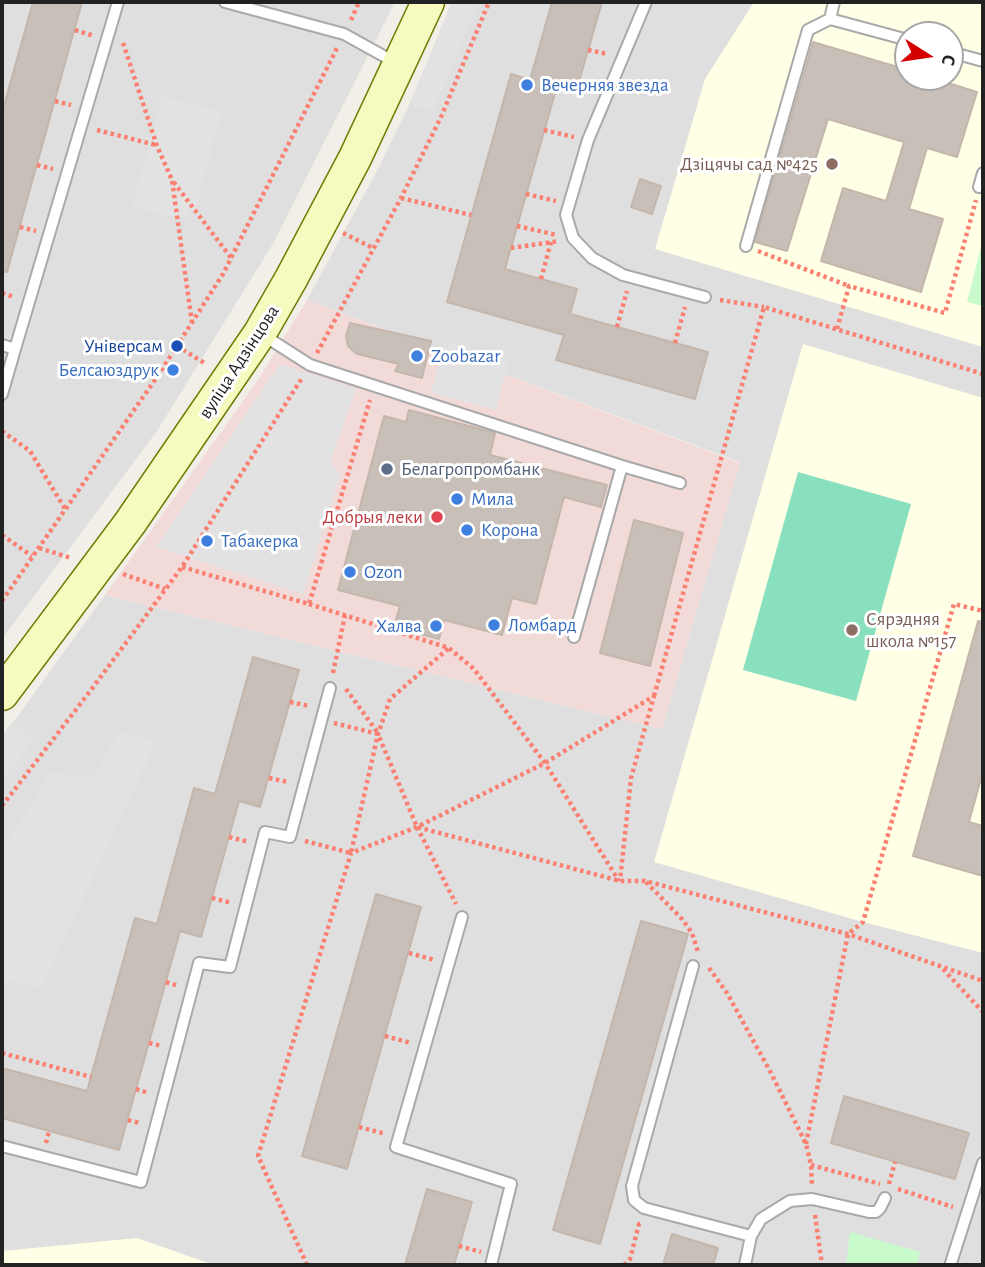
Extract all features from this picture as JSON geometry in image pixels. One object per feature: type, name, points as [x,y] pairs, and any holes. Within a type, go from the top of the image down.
[{"type":"main road","name":"вуліца Адзінцова","points":[[2,694],[88,575],[130,523],[260,333],[322,223],[428,2]]},
{"type":"lane","points":[[2,394],[118,2]]},
{"type":"lane","points":[[225,2],[344,34],[400,65]]},
{"type":"lane","points":[[646,2],[588,140],[566,215],[573,239],[592,258],[631,277],[705,298]]},
{"type":"lane","points":[[830,19],[834,2]]},
{"type":"lane","points":[[746,246],[808,30],[830,19],[894,36]]},
{"type":"lane","points":[[964,56],[983,61]]},
{"type":"lane","points":[[979,187],[983,173]]},
{"type":"lane","points":[[260,333],[310,365],[680,483]]},
{"type":"lane","points":[[2,345],[15,349]]},
{"type":"lane","points":[[574,637],[622,466]]},
{"type":"lane","points":[[2,1146],[141,1182],[199,963],[230,967],[265,832],[290,837],[330,688]]},
{"type":"lane","points":[[462,917],[396,1147],[511,1184],[491,1265]]},
{"type":"lane","points":[[693,966],[632,1185],[634,1200],[644,1208],[751,1236]]},
{"type":"lane","points":[[951,1263],[983,1163]]},
{"type":"lane","points":[[745,1265],[751,1236],[761,1219],[790,1201],[812,1199],[876,1212],[885,1198]]},
{"type":"path","points":[[2,601],[177,346],[232,259],[359,2]]},
{"type":"path","points":[[2,806],[166,589],[310,365],[401,198],[441,117],[489,2]]},
{"type":"path","points":[[114,17],[157,146],[172,180],[232,259]]},
{"type":"path","points":[[82,126],[157,146]]},
{"type":"path","points":[[544,130],[588,140]]},
{"type":"path","points":[[172,180],[192,323]]},
{"type":"path","points":[[746,246],[849,286],[945,313],[979,187]]},
{"type":"path","points":[[526,194],[569,204]]},
{"type":"path","points":[[401,198],[471,215]]},
{"type":"path","points":[[322,223],[373,248]]},
{"type":"path","points":[[517,226],[573,239]]},
{"type":"path","points":[[511,248],[573,239]]},
{"type":"path","points":[[541,279],[551,242]]},
{"type":"path","points":[[617,327],[631,277]]},
{"type":"path","points":[[836,329],[849,286]]},
{"type":"path","points":[[675,343],[689,293]]},
{"type":"path","points":[[705,298],[764,307],[983,374]]},
{"type":"path","points":[[620,881],[631,778],[764,307]]},
{"type":"path","points":[[177,346],[230,380]]},
{"type":"path","points":[[309,604],[374,386]]},
{"type":"path","points":[[2,431],[30,451],[65,509]]},
{"type":"path","points":[[2,536],[33,556]]},
{"type":"path","points":[[181,567],[449,648],[474,668],[545,763],[620,881]]},
{"type":"path","points":[[132,577],[166,589]]},
{"type":"path","points":[[806,1144],[848,934],[863,922],[954,604],[983,611]]},
{"type":"path","points":[[330,688],[345,615]]},
{"type":"path","points":[[307,1265],[258,1156],[351,853],[378,734],[390,699],[449,648]]},
{"type":"path","points":[[334,671],[378,734],[417,827],[462,917]]},
{"type":"path","points":[[290,837],[351,853],[417,827],[545,763],[654,696]]},
{"type":"path","points":[[322,720],[378,734]]},
{"type":"path","points":[[417,827],[620,881],[645,881],[848,934],[983,981]]},
{"type":"path","points":[[645,881],[692,933],[696,949],[727,993],[806,1144],[811,1165],[812,1199],[822,1265]]},
{"type":"path","points":[[409,953],[449,964]]},
{"type":"path","points":[[942,968],[983,1012]]},
{"type":"path","points":[[385,1036],[425,1047]]},
{"type":"path","points":[[2,1052],[91,1077]]},
{"type":"path","points":[[359,1127],[399,1137]]},
{"type":"path","points":[[889,1186],[895,1162]]},
{"type":"path","points":[[624,1265],[629,1259],[639,1224],[652,1226]]},
{"type":"shaded area","points":[[2,2],[395,2],[274,242],[157,431],[2,639]]},
{"type":"shaded area","points":[[452,2],[983,2],[983,1265],[2,1265],[2,738],[105,595],[662,729],[740,462],[307,300],[377,171],[410,103]]},
{"type":"shaded area","points":[[452,2],[479,2],[433,112],[410,103]]},
{"type":"shaded area","name":"Дзіцячы сад №425","points":[[754,2],[983,2],[983,347],[655,249],[705,79]]},
{"type":"shaded area","points":[[162,95],[222,112],[195,210],[178,219],[132,206]]},
{"type":"shaded area","points":[[307,300],[740,463],[662,729],[105,595],[258,380]]},
{"type":"shaded area","points":[[444,341],[509,357],[496,410],[431,393]]},
{"type":"shaded area","name":"Сярэдняя школа №157","points":[[803,344],[983,398],[983,953],[863,922],[654,862]]},
{"type":"shaded area","points":[[280,364],[356,389],[331,460],[340,477],[303,594],[156,547]]},
{"type":"shaded area","points":[[11,723],[34,740],[2,781],[2,736]]},
{"type":"shaded area","points":[[119,732],[157,741],[41,989],[2,979],[2,851],[50,773],[93,777]]},
{"type":"shaded area","points":[[137,1238],[214,1265],[2,1265],[2,1251]]},
{"type":"green space","points":[[983,239],[983,306],[967,302]]},
{"type":"green space","points":[[798,472],[911,504],[856,701],[743,670]]},
{"type":"green space","points":[[850,1232],[920,1252],[917,1265],[846,1265]]},
{"type":"building","points":[[33,2],[82,2],[7,272],[2,271],[2,113]]},
{"type":"building","points":[[552,2],[602,2],[576,92],[557,86],[505,269],[577,289],[570,314],[708,352],[695,399],[556,360],[564,335],[447,302],[511,74],[530,80]]},
{"type":"building","points":[[813,42],[894,66],[894,91],[964,91],[964,88],[977,92],[957,157],[927,148],[909,209],[943,219],[921,292],[821,261],[843,188],[886,201],[904,142],[828,119],[787,251],[755,242]]},
{"type":"building","points":[[640,179],[661,186],[652,214],[631,207]]},
{"type":"building","points":[[350,323],[431,341],[422,378],[395,371],[399,364],[357,354],[348,346],[346,336]]},
{"type":"building","points":[[409,410],[495,433],[490,455],[607,485],[601,507],[564,497],[536,604],[512,598],[502,635],[444,620],[439,639],[394,627],[400,606],[338,590],[384,416],[406,422]]},
{"type":"building","points":[[634,520],[683,533],[650,666],[600,653]]},
{"type":"building","points":[[978,621],[983,622],[983,771],[969,822],[983,826],[983,876],[913,856]]},
{"type":"building","points":[[253,657],[299,670],[260,807],[239,801],[201,937],[180,931],[119,1150],[2,1118],[2,1068],[87,1091],[135,918],[157,924],[194,788],[215,794]]},
{"type":"building","points":[[376,894],[421,907],[347,1169],[302,1156]]},
{"type":"building","points":[[641,921],[688,934],[600,1244],[553,1230]]},
{"type":"building","points":[[844,1096],[969,1133],[955,1179],[831,1143]]},
{"type":"building","points":[[427,1189],[472,1202],[454,1265],[405,1265]]},
{"type":"building","points":[[672,1234],[718,1248],[713,1265],[663,1265]]},
{"type":"place","name":"Вечерняя звезда","points":[[527,85]]},
{"type":"place","name":"Дзіцячы сад №425","points":[[832,164]]},
{"type":"place","name":"Універсам","points":[[177,346]]},
{"type":"place","name":"Zoobazar","points":[[417,356]]},
{"type":"place","name":"Белсаюздрук","points":[[173,370]]},
{"type":"place","name":"Белагропромбанк","points":[[387,469]]},
{"type":"place","name":"Мила","points":[[457,499]]},
{"type":"place","name":"Добрыя леки","points":[[437,517]]},
{"type":"place","name":"Корона","points":[[467,530]]},
{"type":"place","name":"Табакерка","points":[[207,541]]},
{"type":"place","name":"Ozon","points":[[350,572]]},
{"type":"place","name":"Ломбард","points":[[494,625]]},
{"type":"place","name":"Халва","points":[[436,626]]},
{"type":"place","name":"Сярэдняя школа №157","points":[[852,630]]}]
